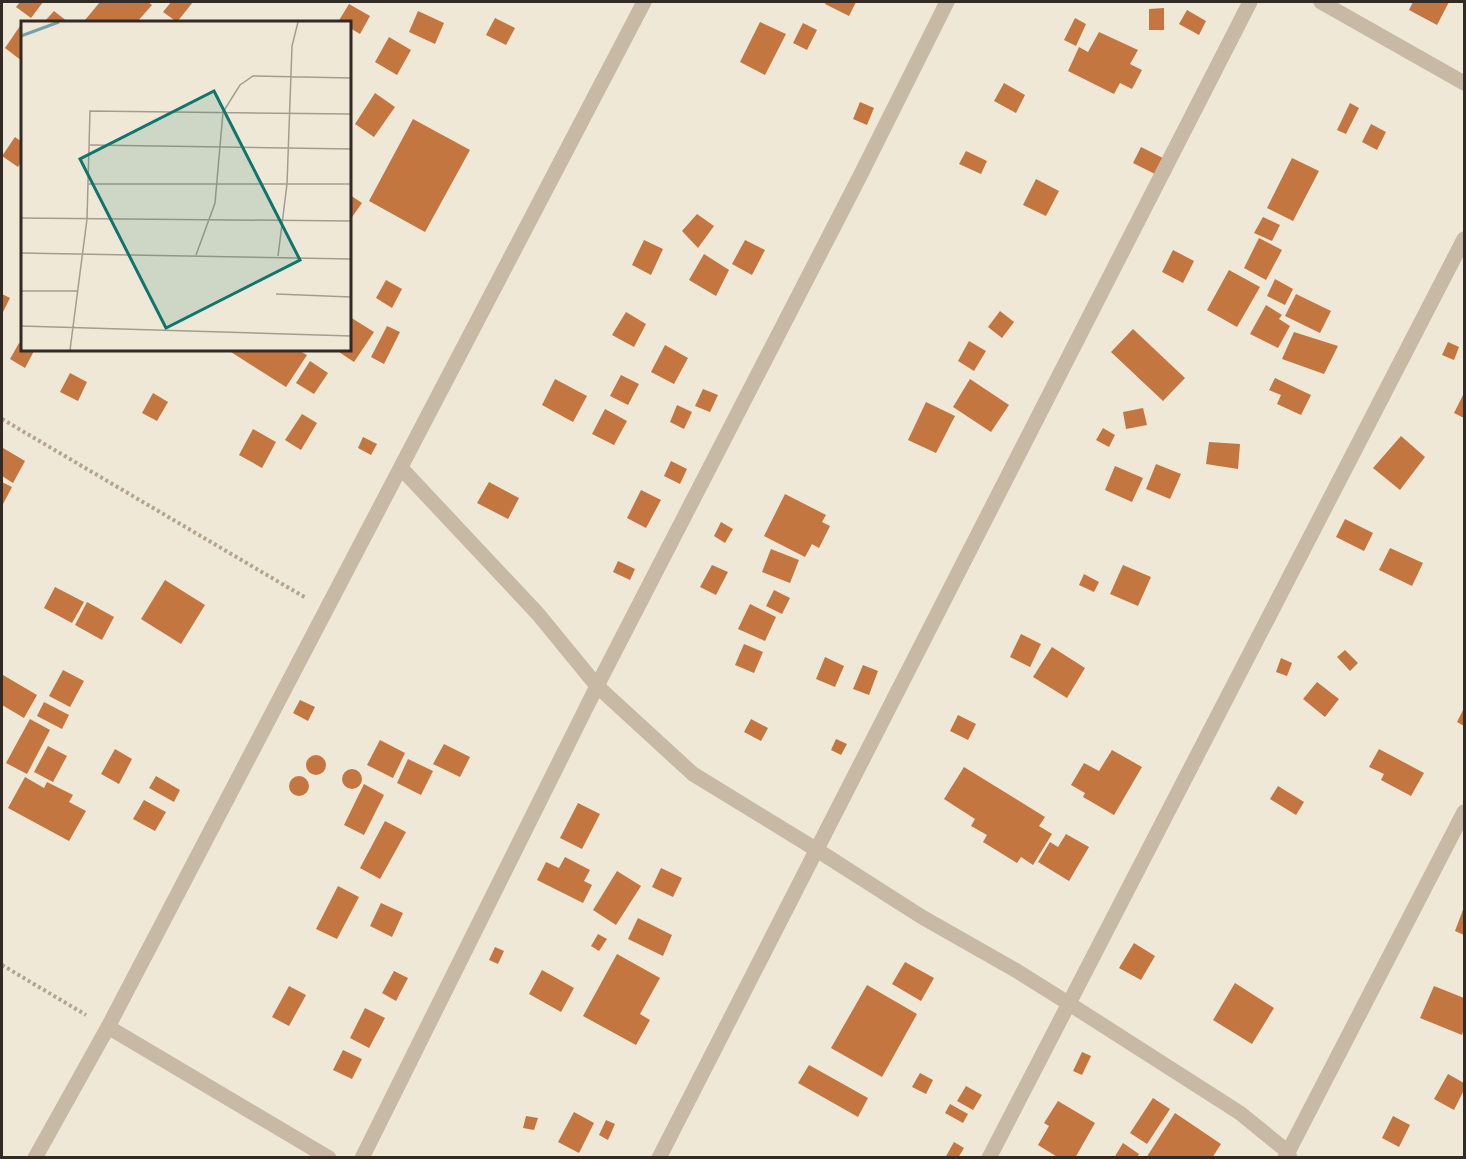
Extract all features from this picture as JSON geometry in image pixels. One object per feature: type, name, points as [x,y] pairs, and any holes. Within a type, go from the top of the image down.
[{"type":"street","points":[[35,1158],[108,1027],[644,2]]},
{"type":"street","points":[[362,1158],[597,686],[859,178],[947,2]]},
{"type":"street","points":[[659,1158],[1250,2]]},
{"type":"street","points":[[1321,2],[1464,83]]},
{"type":"street","points":[[988,1158],[1464,238]]},
{"type":"street","points":[[401,468],[538,614],[597,686],[693,774],[922,917],[1017,970],[1240,1113],[1288,1156],[1464,812]]},
{"type":"street","points":[[108,1027],[329,1158]]},
{"type":"path","points":[[2,419],[327,611]]},
{"type":"path","points":[[2,965],[108,1027]]},
{"type":"building","points":[[20,2],[43,2],[31,18],[16,7]]},
{"type":"building","points":[[100,2],[148,2],[152,5],[138,21],[85,20]]},
{"type":"building","points":[[171,2],[193,2],[178,21],[163,12]]},
{"type":"building","points":[[826,2],[856,2],[849,16],[825,4]]},
{"type":"building","points":[[1413,2],[1449,2],[1437,25],[1409,10]]},
{"type":"building","points":[[349,4],[370,16],[360,34],[351,29],[351,21],[339,21]]},
{"type":"building","points":[[1164,8],[1164,30],[1149,30],[1149,9]]},
{"type":"building","points":[[1187,10],[1206,21],[1199,35],[1179,24]]},
{"type":"building","points":[[54,11],[67,21],[45,21]]},
{"type":"building","points":[[418,11],[444,23],[435,44],[409,32]]},
{"type":"building","points":[[495,18],[515,28],[506,45],[486,35]]},
{"type":"building","points":[[1075,18],[1086,24],[1076,46],[1064,40]]},
{"type":"building","points":[[760,22],[786,34],[765,75],[740,62]]},
{"type":"building","points":[[803,23],[817,30],[807,50],[793,43]]},
{"type":"building","points":[[21,24],[21,60],[5,48]]},
{"type":"building","points":[[1099,32],[1138,50],[1130,64],[1142,70],[1132,89],[1120,83],[1114,94],[1068,71],[1079,47],[1088,52]]},
{"type":"building","points":[[389,37],[411,50],[397,75],[375,62]]},
{"type":"building","points":[[1004,83],[1025,95],[1016,113],[994,101]]},
{"type":"building","points":[[375,93],[395,107],[374,137],[355,124]]},
{"type":"building","points":[[860,102],[874,108],[867,125],[853,119]]},
{"type":"building","points":[[1350,103],[1359,108],[1346,134],[1337,130]]},
{"type":"building","points":[[413,119],[470,150],[425,232],[369,201]]},
{"type":"building","points":[[1371,124],[1386,132],[1377,150],[1362,142]]},
{"type":"building","points":[[15,137],[21,141],[21,162],[18,167],[2,156]]},
{"type":"building","points":[[1141,147],[1163,158],[1155,174],[1133,163]]},
{"type":"building","points":[[966,151],[987,161],[981,174],[959,164]]},
{"type":"building","points":[[1292,158],[1319,171],[1293,221],[1267,208]]},
{"type":"building","points":[[1036,179],[1059,191],[1046,216],[1023,205]]},
{"type":"building","points":[[351,196],[362,203],[351,219]]},
{"type":"building","points":[[697,214],[714,226],[698,248],[682,231]]},
{"type":"building","points":[[1263,217],[1280,225],[1272,241],[1254,233]]},
{"type":"building","points":[[1259,238],[1282,250],[1266,280],[1244,268]]},
{"type":"building","points":[[644,240],[663,249],[651,275],[632,265]]},
{"type":"building","points":[[745,240],[765,250],[752,275],[732,264]]},
{"type":"building","points":[[1173,250],[1194,261],[1183,283],[1162,272]]},
{"type":"building","points":[[704,254],[729,270],[716,296],[689,280]]},
{"type":"building","points":[[1229,270],[1260,287],[1237,327],[1207,310]]},
{"type":"building","points":[[1275,279],[1293,289],[1285,305],[1267,296]]},
{"type":"building","points":[[386,280],[402,289],[392,308],[376,298]]},
{"type":"building","points":[[2,294],[10,298],[2,314]]},
{"type":"building","points":[[1296,294],[1331,311],[1320,333],[1285,316]]},
{"type":"building","points":[[1266,305],[1282,315],[1279,319],[1290,326],[1278,348],[1250,334]]},
{"type":"building","points":[[1000,311],[1014,322],[1002,338],[988,327]]},
{"type":"building","points":[[626,312],[646,324],[634,347],[612,335]]},
{"type":"building","points":[[351,318],[374,332],[354,362],[338,351],[351,351]]},
{"type":"building","points":[[387,326],[400,332],[384,364],[371,357]]},
{"type":"building","points":[[1133,329],[1185,378],[1163,401],[1111,352]]},
{"type":"building","points":[[1294,332],[1338,346],[1324,374],[1282,359]]},
{"type":"building","points":[[969,341],[986,351],[974,371],[958,361]]},
{"type":"building","points":[[1448,342],[1459,347],[1454,360],[1442,355]]},
{"type":"building","points":[[19,343],[21,351],[34,351],[25,368],[10,359]]},
{"type":"building","points":[[665,345],[688,358],[674,384],[651,372]]},
{"type":"building","points":[[300,351],[307,355],[286,387],[231,352]]},
{"type":"building","points":[[310,361],[328,373],[314,394],[296,383]]},
{"type":"building","points":[[70,373],[87,382],[78,401],[60,392]]},
{"type":"building","points":[[621,375],[639,384],[628,405],[610,396]]},
{"type":"building","points":[[1275,378],[1311,395],[1301,415],[1277,404],[1281,395],[1269,390]]},
{"type":"building","points":[[555,379],[587,396],[573,422],[542,405]]},
{"type":"building","points":[[970,379],[1009,405],[991,432],[953,407]]},
{"type":"building","points":[[703,389],[718,395],[710,412],[695,406]]},
{"type":"building","points":[[153,393],[168,402],[157,421],[142,413]]},
{"type":"building","points":[[1464,393],[1464,418],[1454,413]]},
{"type":"building","points":[[926,402],[955,416],[936,453],[908,440]]},
{"type":"building","points":[[677,405],[692,412],[684,429],[670,422]]},
{"type":"building","points":[[1143,408],[1147,425],[1126,429],[1123,412]]},
{"type":"building","points":[[605,409],[627,421],[614,445],[592,434]]},
{"type":"building","points":[[302,414],[317,423],[301,450],[285,440]]},
{"type":"building","points":[[1103,428],[1115,435],[1109,447],[1096,440]]},
{"type":"building","points":[[253,429],[276,442],[262,468],[239,455]]},
{"type":"building","points":[[1401,436],[1425,457],[1400,490],[1373,468]]},
{"type":"building","points":[[363,437],[377,444],[371,455],[358,448]]},
{"type":"building","points":[[1209,442],[1240,444],[1238,469],[1206,464]]},
{"type":"building","points":[[3,448],[25,461],[13,483],[2,476]]},
{"type":"building","points":[[671,461],[687,469],[680,484],[664,476]]},
{"type":"building","points":[[1156,464],[1181,474],[1170,499],[1146,489]]},
{"type":"building","points":[[1115,466],[1143,478],[1132,502],[1105,490]]},
{"type":"building","points":[[2,482],[12,487],[2,506]]},
{"type":"building","points":[[489,482],[519,498],[508,519],[477,503]]},
{"type":"building","points":[[641,490],[661,500],[646,528],[627,518]]},
{"type":"building","points":[[785,494],[826,515],[822,522],[830,526],[819,548],[812,544],[805,557],[764,536]]},
{"type":"building","points":[[1345,519],[1373,533],[1364,551],[1336,537]]},
{"type":"building","points":[[721,522],[733,529],[725,543],[714,536]]},
{"type":"building","points":[[1390,548],[1423,563],[1412,586],[1379,570]]},
{"type":"building","points":[[771,549],[799,560],[790,583],[762,572]]},
{"type":"building","points":[[618,561],[635,569],[630,580],[613,572]]},
{"type":"building","points":[[712,565],[728,572],[716,595],[700,587]]},
{"type":"building","points":[[1123,565],[1151,577],[1138,606],[1110,594]]},
{"type":"building","points":[[1084,574],[1099,582],[1094,592],[1079,585]]},
{"type":"building","points":[[165,580],[205,605],[181,644],[141,619]]},
{"type":"building","points":[[55,587],[84,602],[72,623],[44,608]]},
{"type":"building","points":[[774,590],[790,598],[782,614],[766,606]]},
{"type":"building","points":[[87,602],[114,617],[102,640],[75,625]]},
{"type":"building","points":[[750,604],[776,617],[765,641],[738,629]]},
{"type":"building","points":[[1021,634],[1041,644],[1030,667],[1010,657]]},
{"type":"building","points":[[744,644],[763,652],[754,673],[735,665]]},
{"type":"building","points":[[1052,647],[1085,668],[1067,698],[1033,677]]},
{"type":"building","points":[[1345,650],[1358,663],[1350,671],[1337,657]]},
{"type":"building","points":[[825,657],[844,666],[835,687],[816,679]]},
{"type":"building","points":[[1281,658],[1292,663],[1287,676],[1276,672]]},
{"type":"building","points":[[863,665],[878,671],[869,695],[853,689]]},
{"type":"building","points":[[63,670],[84,681],[70,707],[49,696]]},
{"type":"building","points":[[3,675],[37,695],[24,718],[2,705]]},
{"type":"building","points":[[1317,682],[1339,699],[1325,717],[1303,699]]},
{"type":"building","points":[[300,700],[315,707],[308,721],[293,713]]},
{"type":"building","points":[[44,702],[69,715],[62,729],[37,716]]},
{"type":"building","points":[[1464,708],[1464,726],[1457,722]]},
{"type":"building","points":[[958,715],[976,724],[968,740],[950,731]]},
{"type":"building","points":[[30,719],[50,730],[27,774],[6,763]]},
{"type":"building","points":[[751,719],[768,728],[761,741],[744,732]]},
{"type":"building","points":[[836,739],[847,744],[841,755],[831,750]]},
{"type":"building","points":[[380,740],[405,753],[393,778],[367,765]]},
{"type":"building","points":[[444,744],[470,757],[460,777],[433,764]]},
{"type":"building","points":[[48,746],[67,756],[53,782],[34,772]]},
{"type":"building","points":[[115,749],[132,759],[119,784],[101,774]]},
{"type":"building","points":[[1379,749],[1424,773],[1411,796],[1381,780],[1384,774],[1369,767]]},
{"type":"building","points":[[1112,750],[1142,767],[1114,815],[1083,797],[1085,793],[1071,785],[1084,763],[1099,771]]},
{"type":"building","points":[[316,755],[323,758],[326,765],[323,772],[316,775],[309,772],[306,765],[309,758]]},
{"type":"building","points":[[408,759],[433,771],[421,795],[397,783]]},
{"type":"building","points":[[964,767],[1045,817],[1039,826],[1052,834],[1033,865],[1021,857],[1017,863],[983,842],[987,835],[971,826],[975,819],[944,799]]},
{"type":"building","points":[[352,769],[359,772],[362,779],[359,786],[352,789],[345,786],[342,779],[345,772]]},
{"type":"building","points":[[156,776],[180,790],[174,802],[149,788]]},
{"type":"building","points":[[299,776],[306,779],[309,786],[306,793],[299,796],[292,793],[289,786],[292,779]]},
{"type":"building","points":[[25,777],[44,788],[47,782],[73,795],[69,802],[86,811],[69,841],[8,808]]},
{"type":"building","points":[[364,784],[384,795],[364,835],[344,825]]},
{"type":"building","points":[[1278,786],[1304,802],[1296,815],[1270,799]]},
{"type":"building","points":[[144,800],[166,812],[155,831],[133,819]]},
{"type":"building","points":[[578,803],[600,814],[582,849],[560,838]]},
{"type":"building","points":[[385,821],[406,832],[380,879],[360,868]]},
{"type":"building","points":[[1066,834],[1089,847],[1069,881],[1038,862],[1050,842],[1058,847]]},
{"type":"building","points":[[565,857],[590,870],[584,881],[592,885],[583,903],[537,880],[546,862],[559,868]]},
{"type":"building","points":[[661,868],[682,878],[673,897],[652,887]]},
{"type":"building","points":[[617,871],[641,886],[616,925],[593,910]]},
{"type":"building","points":[[338,886],[359,897],[337,939],[316,929]]},
{"type":"building","points":[[381,903],[403,913],[392,937],[370,926]]},
{"type":"building","points":[[1464,907],[1464,935],[1455,931]]},
{"type":"building","points":[[638,918],[672,935],[663,956],[628,939]]},
{"type":"building","points":[[598,934],[607,939],[599,951],[591,946]]},
{"type":"building","points":[[1134,943],[1155,956],[1141,980],[1119,968]]},
{"type":"building","points":[[495,947],[504,951],[498,964],[489,960]]},
{"type":"building","points":[[617,954],[660,978],[640,1014],[650,1020],[636,1045],[583,1016]]},
{"type":"building","points":[[905,962],[934,978],[921,1001],[892,984]]},
{"type":"building","points":[[542,970],[574,988],[561,1012],[529,994]]},
{"type":"building","points":[[394,971],[408,978],[396,1001],[382,993]]},
{"type":"building","points":[[1235,983],[1274,1008],[1252,1044],[1213,1020]]},
{"type":"building","points":[[867,985],[917,1014],[882,1077],[831,1048]]},
{"type":"building","points":[[289,986],[306,995],[289,1026],[272,1017]]},
{"type":"building","points":[[1434,986],[1464,998],[1462,1035],[1420,1018]]},
{"type":"building","points":[[365,1008],[385,1018],[369,1048],[350,1038]]},
{"type":"building","points":[[343,1050],[362,1059],[352,1079],[333,1070]]},
{"type":"building","points":[[1082,1052],[1091,1056],[1082,1075],[1073,1071]]},
{"type":"building","points":[[809,1065],[868,1098],[858,1117],[798,1083]]},
{"type":"building","points":[[920,1073],[933,1080],[926,1094],[912,1087]]},
{"type":"building","points":[[1448,1074],[1464,1083],[1464,1090],[1454,1110],[1434,1099]]},
{"type":"building","points":[[966,1086],[982,1095],[973,1110],[957,1101]]},
{"type":"building","points":[[1153,1098],[1170,1109],[1147,1144],[1130,1133]]},
{"type":"building","points":[[1058,1101],[1095,1123],[1075,1158],[1059,1158],[1038,1145],[1049,1126],[1044,1123]]},
{"type":"building","points":[[950,1104],[968,1114],[963,1123],[945,1113]]},
{"type":"building","points":[[574,1112],[594,1123],[579,1153],[558,1142]]},
{"type":"building","points":[[1175,1113],[1221,1144],[1212,1158],[1146,1158]]},
{"type":"building","points":[[526,1116],[538,1118],[534,1130],[523,1128]]},
{"type":"building","points":[[1393,1116],[1410,1125],[1399,1147],[1382,1138]]},
{"type":"building","points":[[606,1120],[615,1124],[608,1140],[599,1135]]},
{"type":"building","points":[[954,1142],[964,1148],[958,1158],[945,1158]]},
{"type":"building","points":[[1123,1143],[1139,1154],[1137,1158],[1114,1158]]}]
